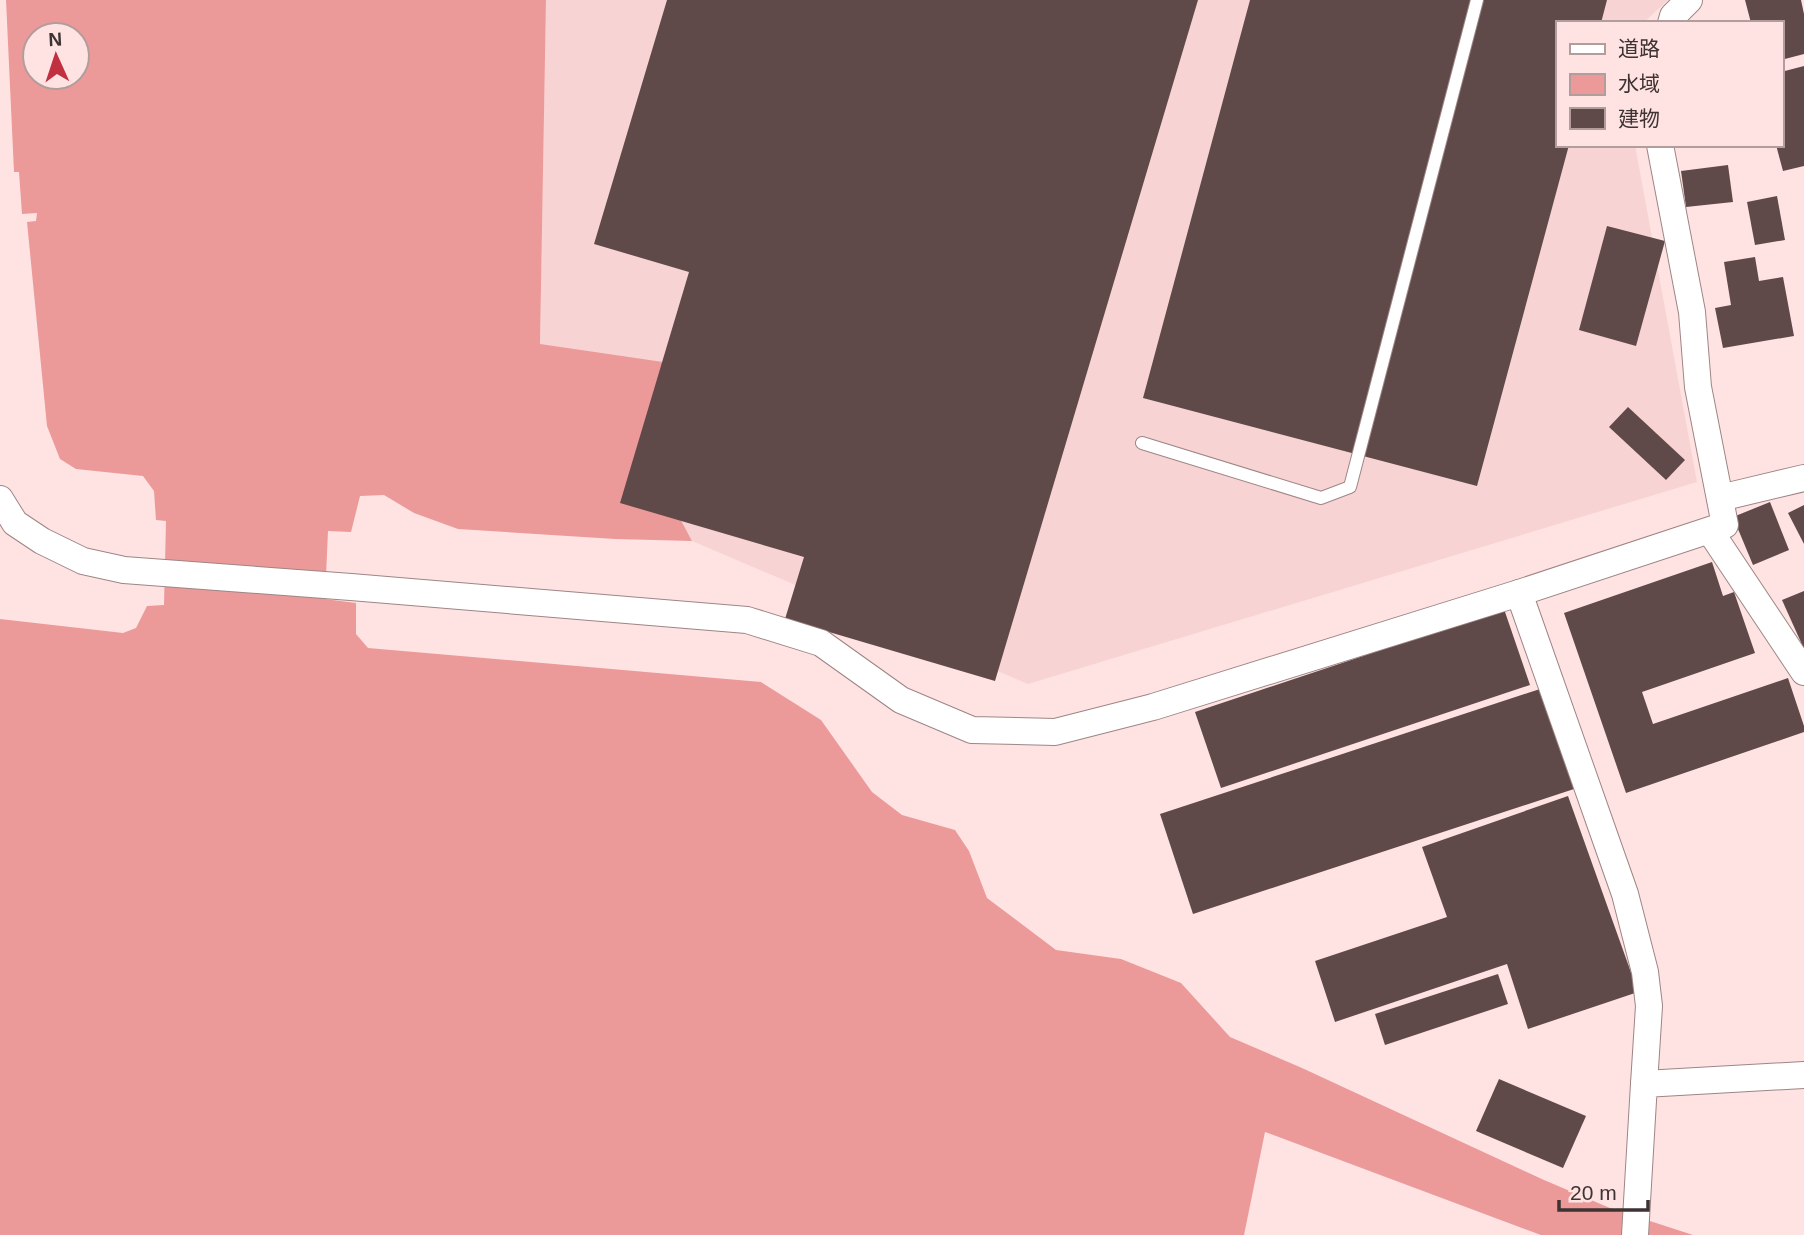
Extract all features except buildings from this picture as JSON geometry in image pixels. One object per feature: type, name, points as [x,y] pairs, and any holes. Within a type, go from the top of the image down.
[{"type":"street","points":[[1672,21],[1689,0]]},
{"type":"street","points":[[0,499],[15,523],[42,541],[83,561],[124,570],[747,620],[821,643],[901,700],[972,730],[1055,732],[1153,707],[1725,525],[1698,387],[1692,312],[1660,147]]},
{"type":"street","points":[[1720,498],[1804,478]]},
{"type":"street","points":[[1710,531],[1804,672]]},
{"type":"street","points":[[1518,593],[1629,907],[1645,972],[1649,1006],[1635,1222]]},
{"type":"street","points":[[1644,1084],[1804,1075]]},
{"type":"lane","points":[[1142,443],[1321,498],[1350,487],[1477,0]]},
{"type":"shaded area","points":[[546,0],[1668,0],[1645,21],[1556,21],[1556,147],[1635,147],[1697,482],[1028,684],[692,541],[660,481],[540,344]]},
{"type":"water","points":[[6,0],[546,0],[540,344],[663,362],[660,481],[692,541],[458,529],[414,513],[384,495],[360,496],[351,532],[328,531],[325,599],[356,603],[356,634],[368,648],[761,682],[821,720],[872,792],[902,815],[955,830],[969,851],[987,898],[1056,950],[1121,959],[1181,983],[1230,1037],[1544,1180],[1610,1208],[1693,1235],[1541,1235],[1265,1132],[1244,1235],[0,1235],[0,619],[123,633],[136,628],[147,606],[164,605],[166,521],[156,520],[154,491],[143,476],[76,469],[60,459],[47,426],[27,222],[36,221],[37,213],[22,214],[19,172],[14,172]]}]
